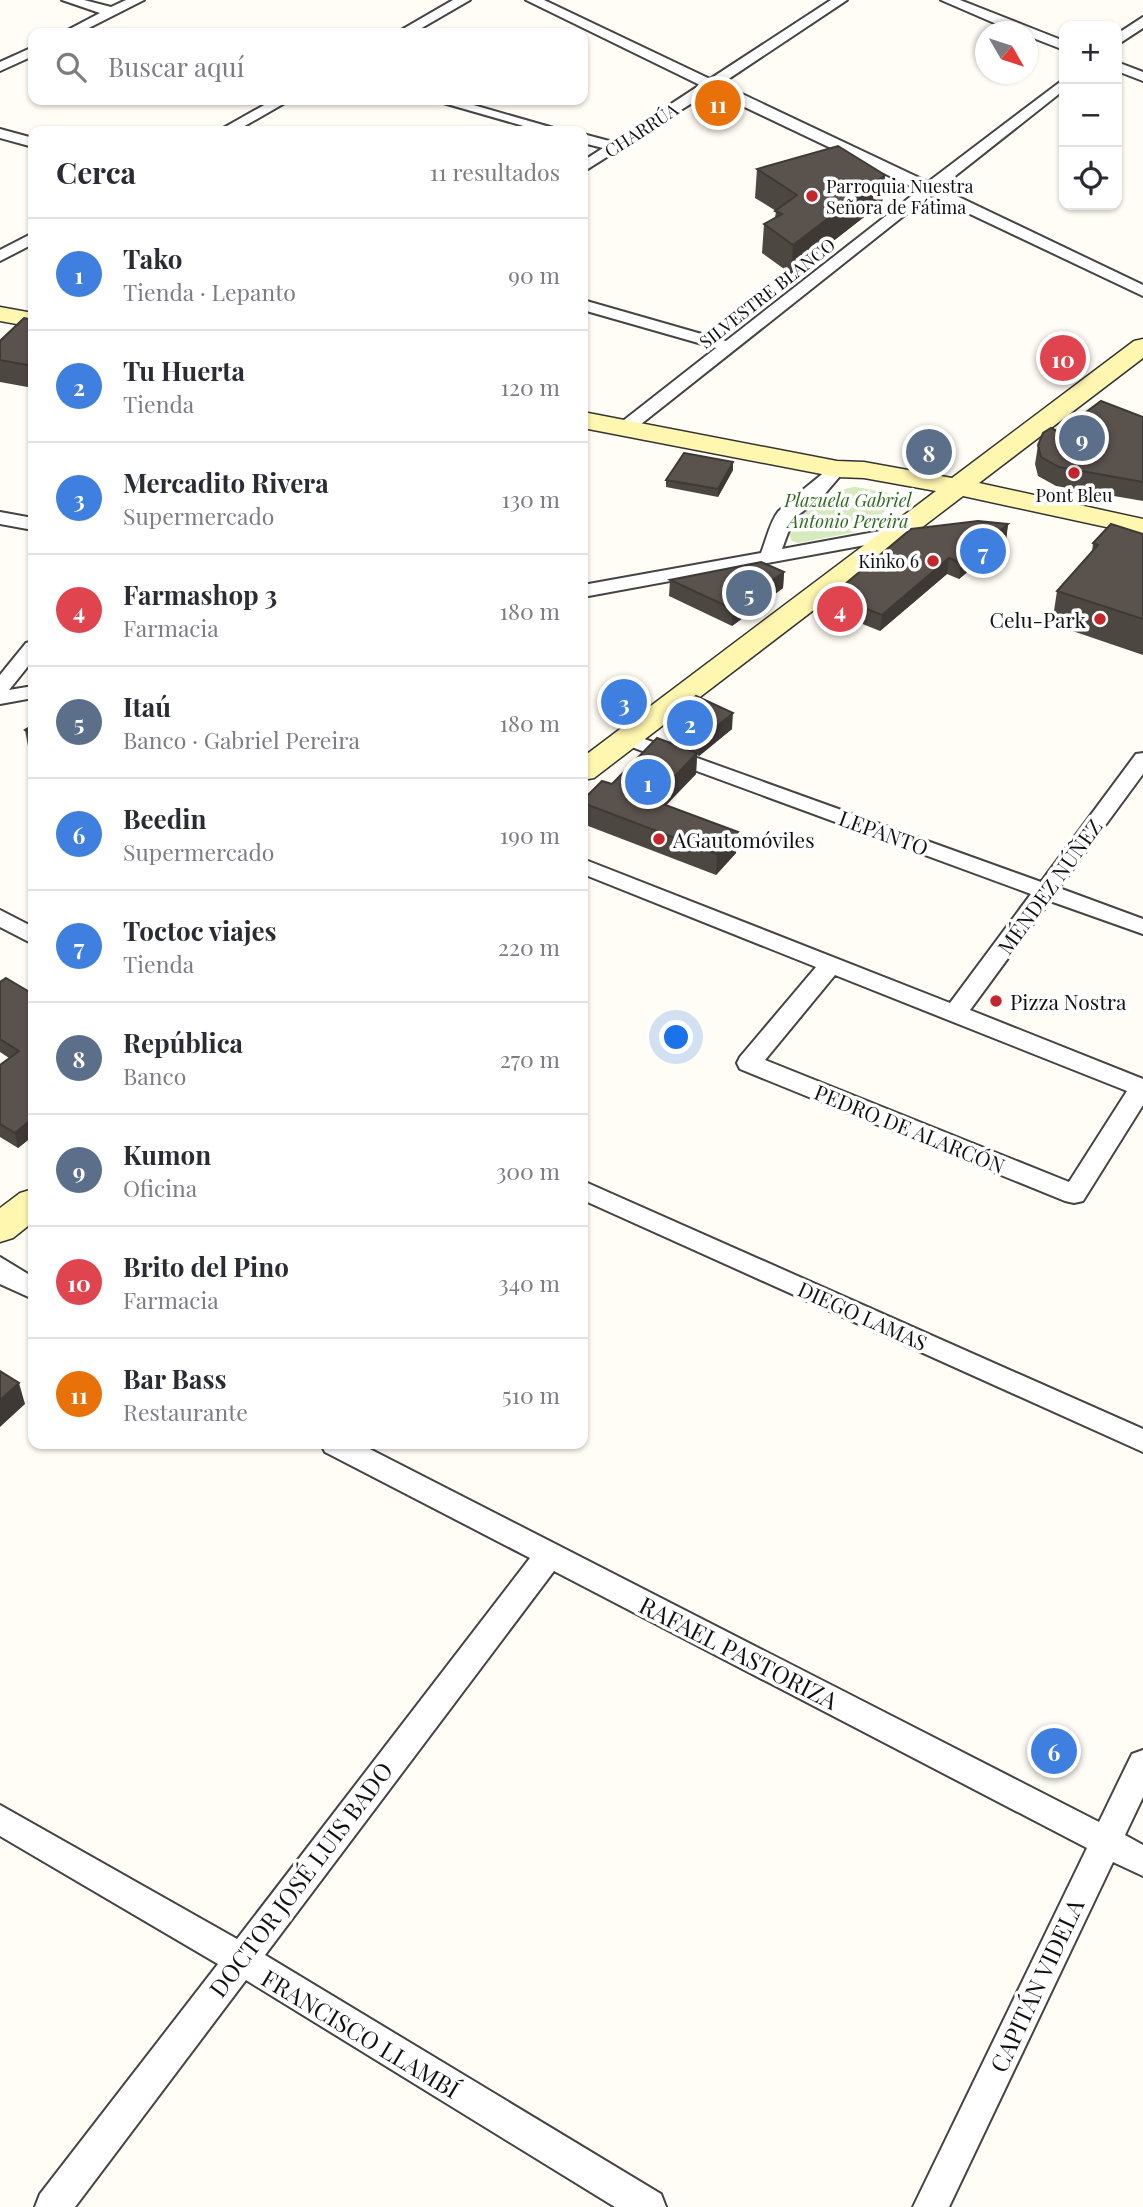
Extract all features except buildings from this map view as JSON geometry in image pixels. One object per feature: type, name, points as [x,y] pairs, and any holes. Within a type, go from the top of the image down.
[{"type":"main road","points":[[0,314],[28,319]]},
{"type":"main road","points":[[588,767],[1143,346]]},
{"type":"main road","points":[[588,421],[837,469],[859,479],[1038,503],[1070,514]]},
{"type":"main road","points":[[995,459],[1005,474],[1038,503]]},
{"type":"main road","points":[[952,493],[1032,513],[1070,514],[1143,527]]},
{"type":"main road","points":[[0,1228],[28,1206]]},
{"type":"street","points":[[69,0],[113,12]]},
{"type":"street","points":[[79,28],[137,0]]},
{"type":"street","points":[[412,28],[463,0]]},
{"type":"street","points":[[533,0],[1143,291]]},
{"type":"street","name":"CHARRÚA","points":[[588,165],[839,0]]},
{"type":"street","points":[[948,0],[1059,44]]},
{"type":"street","points":[[1122,37],[1143,21]]},
{"type":"street","points":[[0,67],[28,53]]},
{"type":"street","points":[[1122,68],[1143,77]]},
{"type":"street","name":"SILVESTRE BLANCO","points":[[625,428],[1063,84]]},
{"type":"street","points":[[234,126],[274,105]]},
{"type":"street","points":[[459,105],[537,126]]},
{"type":"street","points":[[0,134],[28,142]]},
{"type":"street","points":[[588,139],[614,147]]},
{"type":"street","points":[[0,256],[28,241]]},
{"type":"street","points":[[588,306],[729,347]]},
{"type":"street","points":[[769,557],[785,516],[816,492],[837,469]]},
{"type":"street","points":[[0,518],[28,523]]},
{"type":"street","points":[[588,590],[891,535]]},
{"type":"street","points":[[0,688],[28,653]]},
{"type":"street","points":[[0,698],[28,693]]},
{"type":"street","name":"LEPANTO","points":[[625,738],[1143,927]]},
{"type":"street","name":"MÉNDEZ NÚÑEZ","points":[[955,1013],[1141,766]]},
{"type":"street","name":"PEDRO DE ALARCÓN","points":[[588,868],[831,964],[955,1013],[1142,1088],[1074,1194],[749,1063],[831,964]]},
{"type":"street","points":[[0,917],[28,934]]},
{"type":"street","name":"DIEGO LAMAS","points":[[588,1192],[1143,1441]]},
{"type":"street","points":[[0,1267],[5,1275],[28,1286]]},
{"type":"street","name":"RAFAEL PASTORIZA","points":[[345,1449],[1143,1861]]},
{"type":"street","name":"DOCTOR JOSÉ LUIS BADO","points":[[53,2207],[239,1958],[550,1554]]},
{"type":"street","name":"CAPITÁN VIDELA","points":[[931,2207],[1143,1764]]},
{"type":"street","name":"FRANCISCO LLAMBÍ","points":[[0,1819],[239,1958],[648,2207]]},
{"type":"green space","name":"Plazuela Gabriel Antonio Pereira","points":[[856,487],[895,494],[899,501],[856,532],[798,543],[792,541],[788,532],[807,510],[828,497]]},
{"type":"place","name":"Bar Bass","points":[[718,103]]},
{"type":"place","name":"Parroquia Nuestra Señora de Fátima","points":[[812,196]]},
{"type":"place","name":"Brito del Pino","points":[[1063,358]]},
{"type":"place","name":"Kumon","points":[[1082,438]]},
{"type":"place","name":"República","points":[[929,452]]},
{"type":"place","name":"Pont Bleu","points":[[1074,473]]},
{"type":"place","name":"Toctoc viajes","points":[[983,551]]},
{"type":"place","name":"Kinko 6","points":[[933,561]]},
{"type":"place","name":"Itaú","points":[[749,593]]},
{"type":"place","name":"Farmashop 3","points":[[840,609]]},
{"type":"place","name":"Celu-Park","points":[[1100,619]]},
{"type":"place","name":"Mercadito Rivera","points":[[624,702]]},
{"type":"place","name":"Tu Huerta","points":[[690,723]]},
{"type":"place","name":"Tako","points":[[648,782]]},
{"type":"place","name":"AGautomóviles","points":[[659,839]]},
{"type":"place","name":"Pizza Nostra","points":[[996,1001]]},
{"type":"place","name":"Beedin","points":[[1054,1751]]}]
